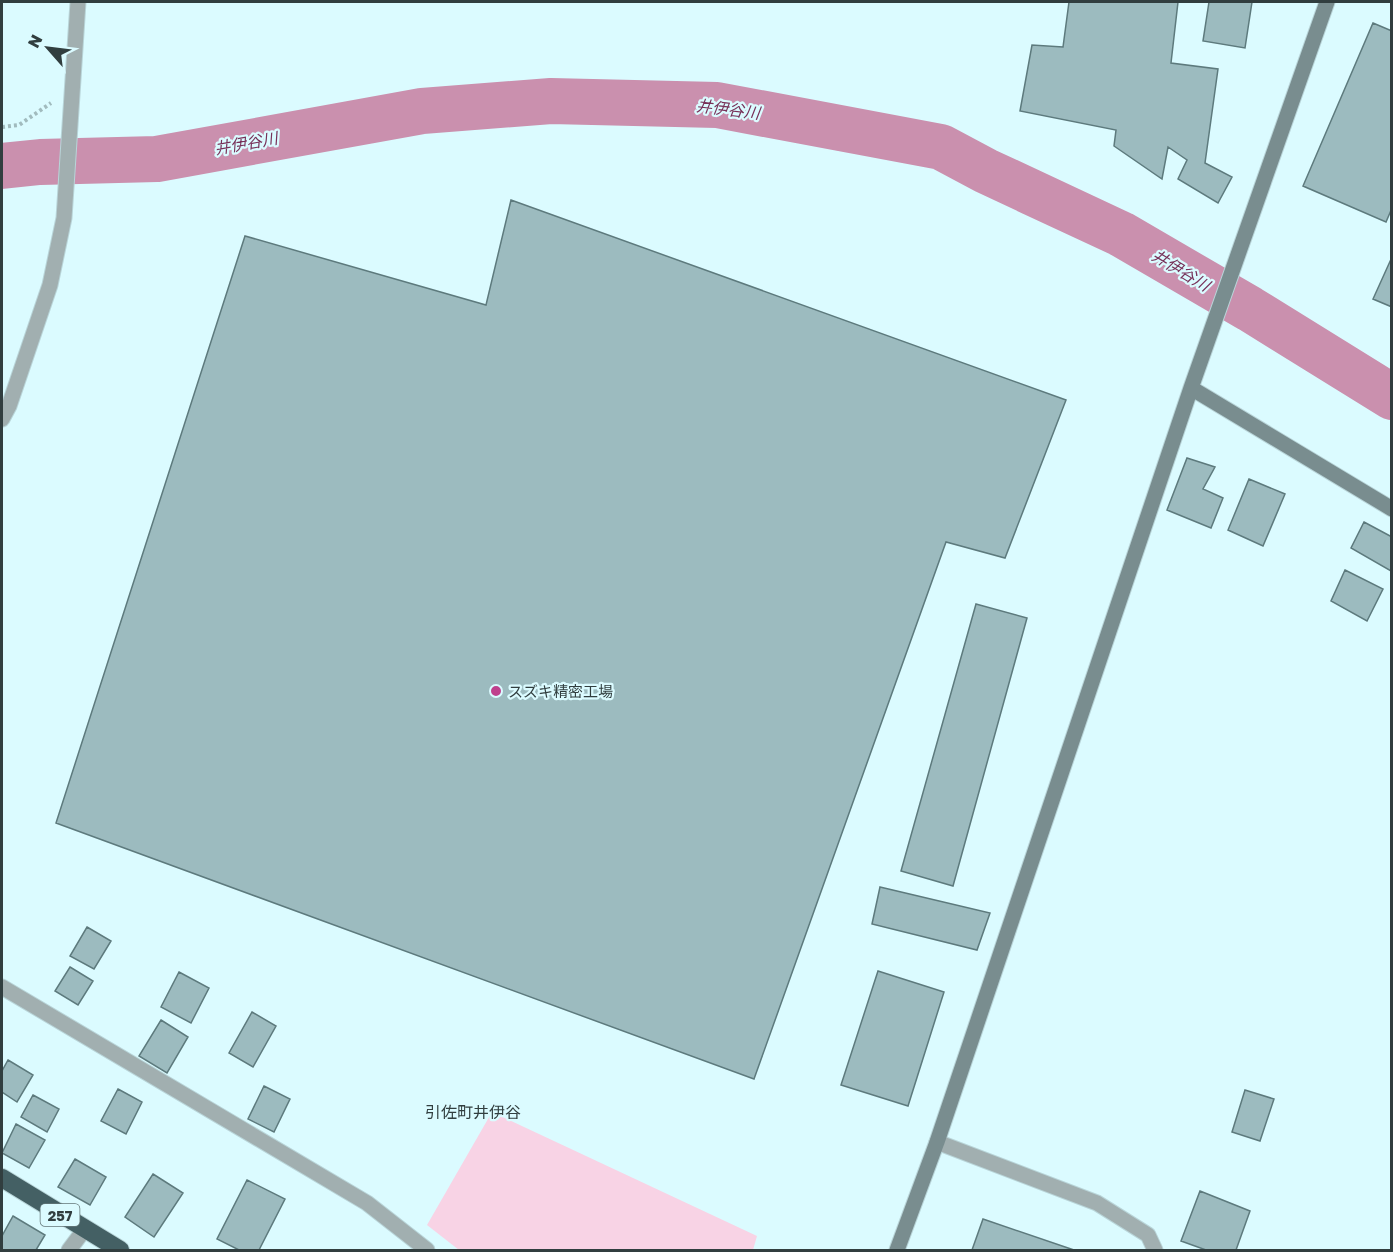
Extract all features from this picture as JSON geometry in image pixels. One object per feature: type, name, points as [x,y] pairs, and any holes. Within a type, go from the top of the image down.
[{"type":"highway","name":"257","points":[[2,1178],[120,1251]]},
{"type":"street","points":[[2,419],[9,406],[50,285],[64,218],[78,2]]},
{"type":"street","points":[[897,1251],[937,1142],[1203,353],[1327,2]]},
{"type":"street","points":[[1191,388],[1392,509]]},
{"type":"street","points":[[2,987],[367,1203],[427,1251]]},
{"type":"street","points":[[937,1142],[1097,1203],[1148,1235],[1155,1251]]},
{"type":"street","points":[[69,1251],[84,1230]]},
{"type":"path","points":[[2,127],[19,125],[72,88]]},
{"type":"shaded area","points":[[492,1112],[757,1236],[753,1250],[459,1250],[427,1225]]},
{"type":"building","points":[[1069,2],[1178,2],[1171,63],[1218,69],[1205,163],[1232,177],[1218,203],[1178,179],[1187,160],[1168,147],[1162,179],[1114,146],[1116,130],[1020,111],[1032,45],[1063,47]]},
{"type":"building","points":[[1209,2],[1252,2],[1245,48],[1203,41]]},
{"type":"building","points":[[1373,23],[1392,31],[1392,208],[1386,222],[1303,186]]},
{"type":"building","name":"スズキ精密工場","points":[[511,200],[1066,400],[1005,558],[946,542],[754,1079],[56,823],[245,236],[486,305]]},
{"type":"building","points":[[1392,257],[1392,307],[1373,299]]},
{"type":"building","points":[[1187,458],[1215,467],[1203,489],[1223,498],[1211,528],[1167,510]]},
{"type":"building","points":[[1249,479],[1285,494],[1263,546],[1228,530]]},
{"type":"building","points":[[1364,522],[1392,537],[1391,571],[1351,548]]},
{"type":"building","points":[[1345,570],[1383,589],[1367,621],[1331,601]]},
{"type":"building","points":[[976,604],[1027,618],[953,886],[901,871]]},
{"type":"building","points":[[880,887],[990,913],[977,950],[872,924]]},
{"type":"building","points":[[87,927],[111,941],[94,969],[70,956]]},
{"type":"building","points":[[70,967],[93,981],[78,1005],[55,991]]},
{"type":"building","points":[[878,971],[944,992],[908,1106],[841,1085]]},
{"type":"building","points":[[179,972],[209,988],[191,1023],[161,1007]]},
{"type":"building","points":[[252,1012],[276,1026],[253,1067],[229,1053]]},
{"type":"building","points":[[161,1020],[188,1037],[167,1073],[139,1056]]},
{"type":"building","points":[[8,1060],[33,1075],[17,1102],[2,1092],[2,1071]]},
{"type":"building","points":[[264,1086],[290,1099],[274,1132],[248,1119]]},
{"type":"building","points":[[118,1089],[142,1102],[126,1134],[101,1121]]},
{"type":"building","points":[[1245,1090],[1274,1099],[1260,1141],[1232,1132]]},
{"type":"building","points":[[33,1095],[59,1109],[47,1132],[21,1117]]},
{"type":"building","points":[[16,1124],[45,1140],[29,1168],[2,1153]]},
{"type":"building","points":[[75,1159],[106,1177],[90,1205],[58,1187]]},
{"type":"building","points":[[153,1174],[183,1193],[154,1237],[125,1217]]},
{"type":"building","points":[[247,1180],[285,1199],[259,1250],[239,1250],[217,1239]]},
{"type":"building","points":[[1200,1191],[1250,1211],[1236,1250],[1206,1250],[1181,1241]]},
{"type":"building","points":[[13,1216],[45,1235],[36,1250],[2,1250],[2,1236]]},
{"type":"building","points":[[983,1219],[1074,1250],[972,1250]]},
{"type":"waterway","name":"井伊谷川","points":[[2,166],[40,162],[157,159],[422,111],[551,101],[717,105],[941,147],[986,171],[1121,234],[1250,309],[1392,397]]},
{"type":"place","name":"スズキ精密工場","points":[[496,691]]},
{"type":"district","name":"引佐町井伊谷","points":[[473,1112]]}]
